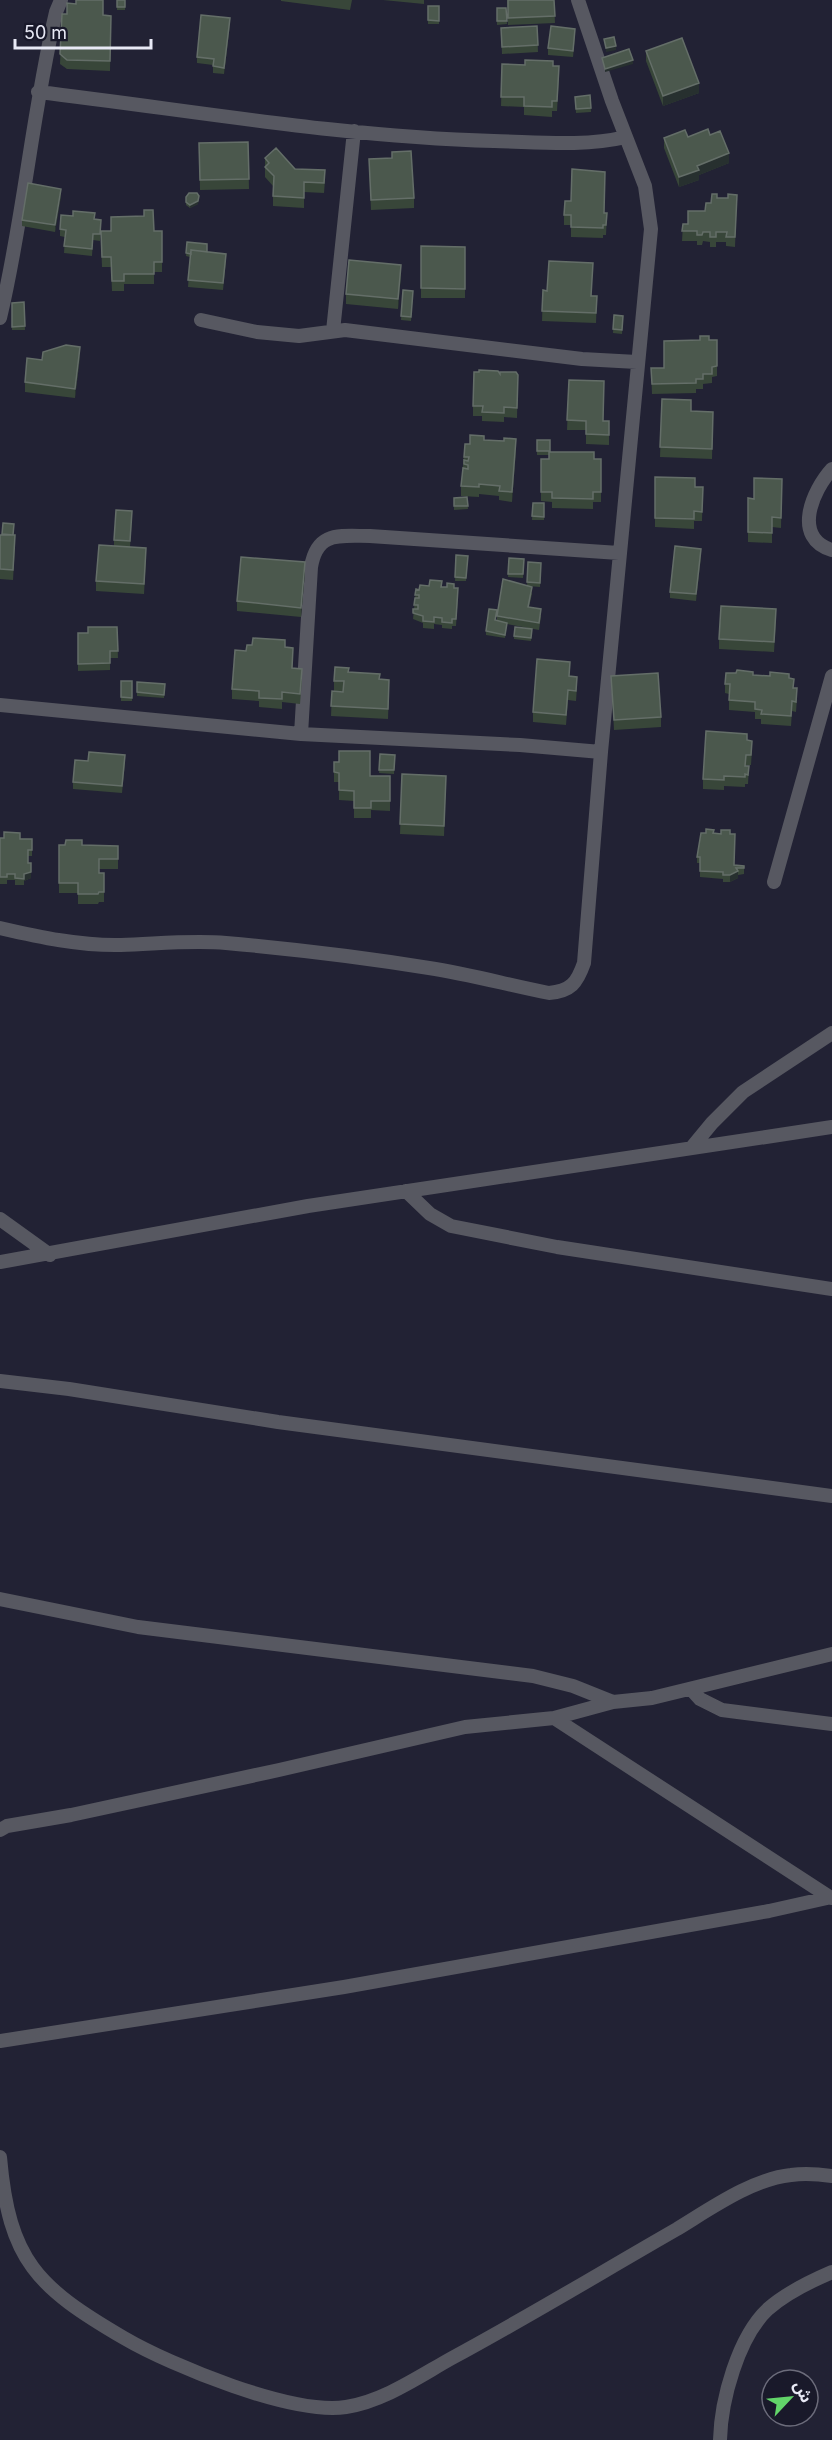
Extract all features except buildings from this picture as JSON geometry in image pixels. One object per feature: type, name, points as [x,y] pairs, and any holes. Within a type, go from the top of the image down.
[{"type":"street","points":[[0,318],[10,277],[38,92],[56,12],[61,0]]},
{"type":"street","points":[[0,928],[47,938],[94,943],[120,945],[159,942],[223,942],[322,953],[430,968],[549,993],[563,992],[579,978],[584,963],[601,752],[651,229],[645,186],[578,0]]},
{"type":"street","points":[[38,92],[354,131],[468,140],[606,141],[626,137]]},
{"type":"street","points":[[333,331],[354,131]]},
{"type":"street","points":[[201,320],[257,332],[309,337],[345,330],[582,359],[637,362]]},
{"type":"street","points":[[832,469],[816,493],[810,508],[808,528],[819,544],[832,550]]},
{"type":"street","points":[[301,734],[311,567],[314,551],[321,542],[340,537],[391,537],[620,553]]},
{"type":"street","points":[[774,882],[832,676]]},
{"type":"street","points":[[0,705],[301,734],[520,745],[601,752]]},
{"type":"street","points":[[693,1146],[743,1092],[832,1034]]},
{"type":"street","points":[[0,1262],[50,1255],[199,1225],[406,1191],[693,1146],[832,1127]]},
{"type":"street","points":[[406,1191],[430,1214],[451,1226],[557,1247],[832,1289]]},
{"type":"street","points":[[0,1219],[50,1255]]},
{"type":"street","points":[[0,1381],[69,1389],[278,1422],[832,1496]]},
{"type":"street","points":[[0,1599],[138,1627],[533,1676],[573,1686],[613,1702]]},
{"type":"street","points":[[0,1830],[7,1826],[71,1815],[465,1727],[554,1718],[613,1702],[652,1698],[832,1654]]},
{"type":"street","points":[[691,1689],[700,1699],[722,1710],[832,1724]]},
{"type":"street","points":[[554,1718],[830,1898]]},
{"type":"street","points":[[0,2041],[355,1985],[830,1898]]},
{"type":"street","points":[[0,2157],[3,2194],[14,2235],[39,2277],[61,2298],[91,2319],[147,2351],[270,2397],[312,2407],[347,2406],[381,2397],[490,2337],[737,2194],[789,2175],[832,2176]]},
{"type":"street","points":[[720,2440],[724,2400],[732,2372],[759,2318],[770,2307],[787,2296],[832,2272]]}]
